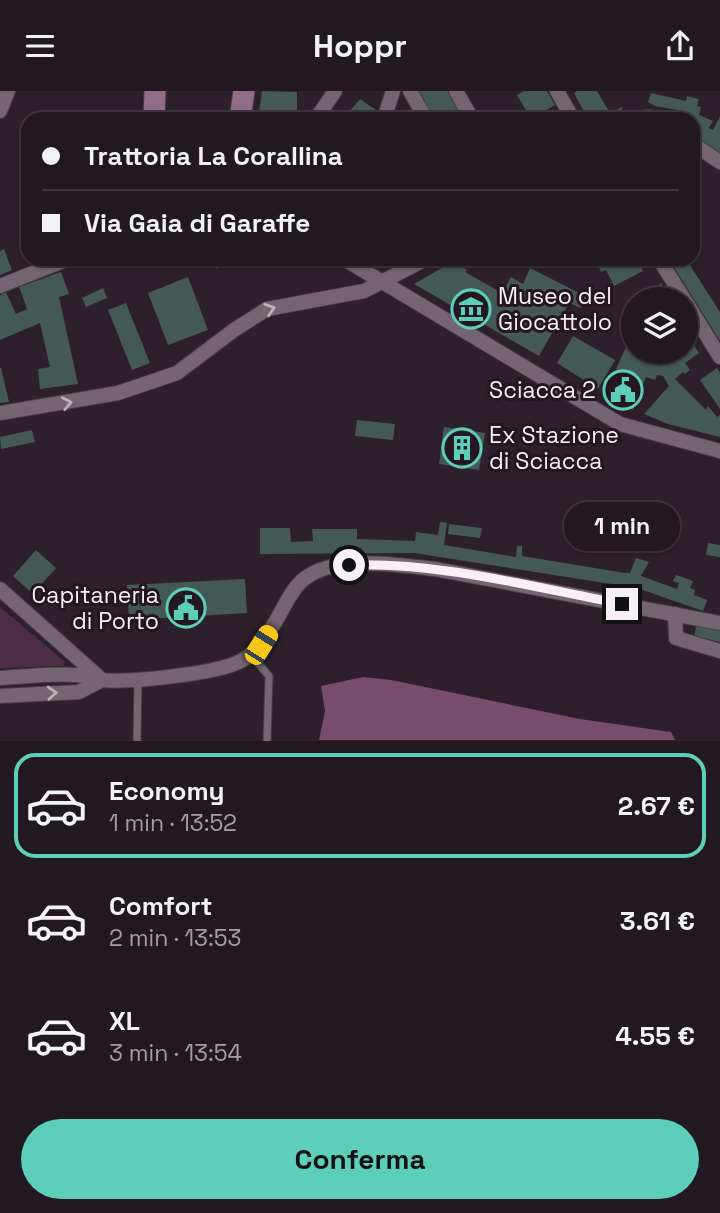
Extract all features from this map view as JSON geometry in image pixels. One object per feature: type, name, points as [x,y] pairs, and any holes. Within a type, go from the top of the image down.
[{"type":"street","points":[[0,111],[8,91]]},
{"type":"street","points":[[154,112],[155,91]]},
{"type":"street","points":[[241,112],[244,91]]},
{"type":"street","points":[[321,112],[335,91]]},
{"type":"street","points":[[386,112],[393,91]]},
{"type":"street","points":[[410,91],[422,112]]},
{"type":"street","points":[[456,91],[468,112]]},
{"type":"street","points":[[557,91],[569,112]]},
{"type":"street","points":[[700,149],[720,162]]},
{"type":"street","points":[[0,286],[50,266]]},
{"type":"street","points":[[356,266],[620,425],[720,451]]},
{"type":"street","points":[[0,413],[118,393],[177,373],[267,309],[364,291],[413,266]]},
{"type":"street","points":[[663,266],[676,287]]},
{"type":"street","points":[[698,322],[720,357]]},
{"type":"street","points":[[0,678],[76,675],[102,680],[138,679],[221,668],[251,655],[261,645],[302,581],[327,568],[349,565],[390,564],[435,569],[720,623]]},
{"type":"street","points":[[0,589],[102,680]]},
{"type":"street","points":[[675,614],[676,638],[720,651]]},
{"type":"street","points":[[0,696],[79,692],[102,680]]},
{"type":"lane","points":[[251,655],[269,676],[267,740]]},
{"type":"lane","points":[[137,740],[138,679]]},
{"type":"shaded area","points":[[0,607],[65,662],[63,666],[0,668]]},
{"type":"shaded area","points":[[363,677],[391,680],[580,719],[671,732],[675,740],[319,740],[325,711],[321,686]]},
{"type":"building","points":[[262,91],[297,92],[297,112],[259,112]]},
{"type":"building","points":[[418,91],[448,91],[460,112],[430,112]]},
{"type":"building","points":[[524,91],[547,91],[555,105],[543,112],[527,112],[517,95]]},
{"type":"building","points":[[597,91],[609,112],[584,112],[574,93]]},
{"type":"building","points":[[651,93],[686,101],[687,96],[699,99],[697,106],[701,107],[700,112],[683,112],[648,102]]},
{"type":"building","points":[[360,99],[379,112],[349,112]]},
{"type":"building","points":[[700,115],[713,121],[709,128],[713,130],[720,116],[720,154],[700,139]]},
{"type":"building","points":[[4,249],[12,270],[0,275],[0,251]]},
{"type":"building","points":[[445,266],[461,266],[467,270],[465,272],[502,293],[511,277],[523,284],[530,268],[587,297],[581,308],[569,303],[539,356],[414,284]]},
{"type":"building","points":[[598,266],[640,266],[643,271],[614,286],[606,270],[601,272]]},
{"type":"building","points":[[673,266],[690,266],[720,312],[720,341],[698,306],[698,287],[686,287]]},
{"type":"building","points":[[61,272],[69,294],[59,297],[78,384],[40,389],[38,369],[50,367],[40,323],[0,340],[0,295],[6,292],[16,314],[27,309],[19,287]]},
{"type":"building","points":[[188,277],[208,330],[168,345],[148,293]]},
{"type":"building","points":[[103,288],[107,298],[86,307],[82,298]]},
{"type":"building","points":[[126,303],[150,363],[132,370],[108,310]]},
{"type":"building","points":[[573,336],[615,360],[598,389],[557,363]]},
{"type":"building","points":[[621,358],[621,364],[686,364],[690,370],[675,379],[706,410],[708,406],[717,417],[720,415],[720,437],[668,424],[644,414],[669,386],[663,376],[657,375],[655,380],[646,377],[633,410],[612,399],[624,373],[616,369]]},
{"type":"building","points":[[1,368],[9,402],[0,403]]},
{"type":"building","points":[[717,368],[720,373],[720,409],[700,380]]},
{"type":"building","points":[[357,420],[395,424],[393,440],[355,436]]},
{"type":"building","name":"Ex Stazione di Sciacca","points":[[444,427],[485,433],[479,470],[439,464]]},
{"type":"building","points":[[32,430],[35,442],[1,449],[0,437]]},
{"type":"building","points":[[440,522],[447,523],[444,545],[516,557],[517,546],[522,546],[522,556],[625,573],[630,573],[636,558],[649,562],[641,576],[677,589],[679,583],[673,581],[676,575],[693,581],[690,588],[695,590],[694,595],[707,600],[703,611],[637,588],[414,553],[260,554],[260,528],[290,528],[291,542],[313,541],[312,529],[357,529],[357,539],[415,541],[416,532],[438,535]]},
{"type":"building","points":[[449,524],[482,528],[480,538],[448,534]]},
{"type":"building","points":[[708,543],[720,545],[720,557],[706,555]]},
{"type":"building","points":[[36,550],[56,568],[33,594],[13,576]]},
{"type":"building","points":[[245,579],[247,613],[129,620],[127,585]]},
{"type":"building","points":[[697,624],[720,629],[720,642],[694,636]]},
{"type":"place","name":"Museo del Giocattolo","points":[[471,309]]},
{"type":"place","name":"Sciacca 2","points":[[623,390]]},
{"type":"place","name":"Ex Stazione di Sciacca","points":[[462,448]]},
{"type":"place","name":"Capitaneria di Porto","points":[[186,608]]},
{"type":"route","points":[[349,565],[390,564],[435,569],[622,604]]}]
